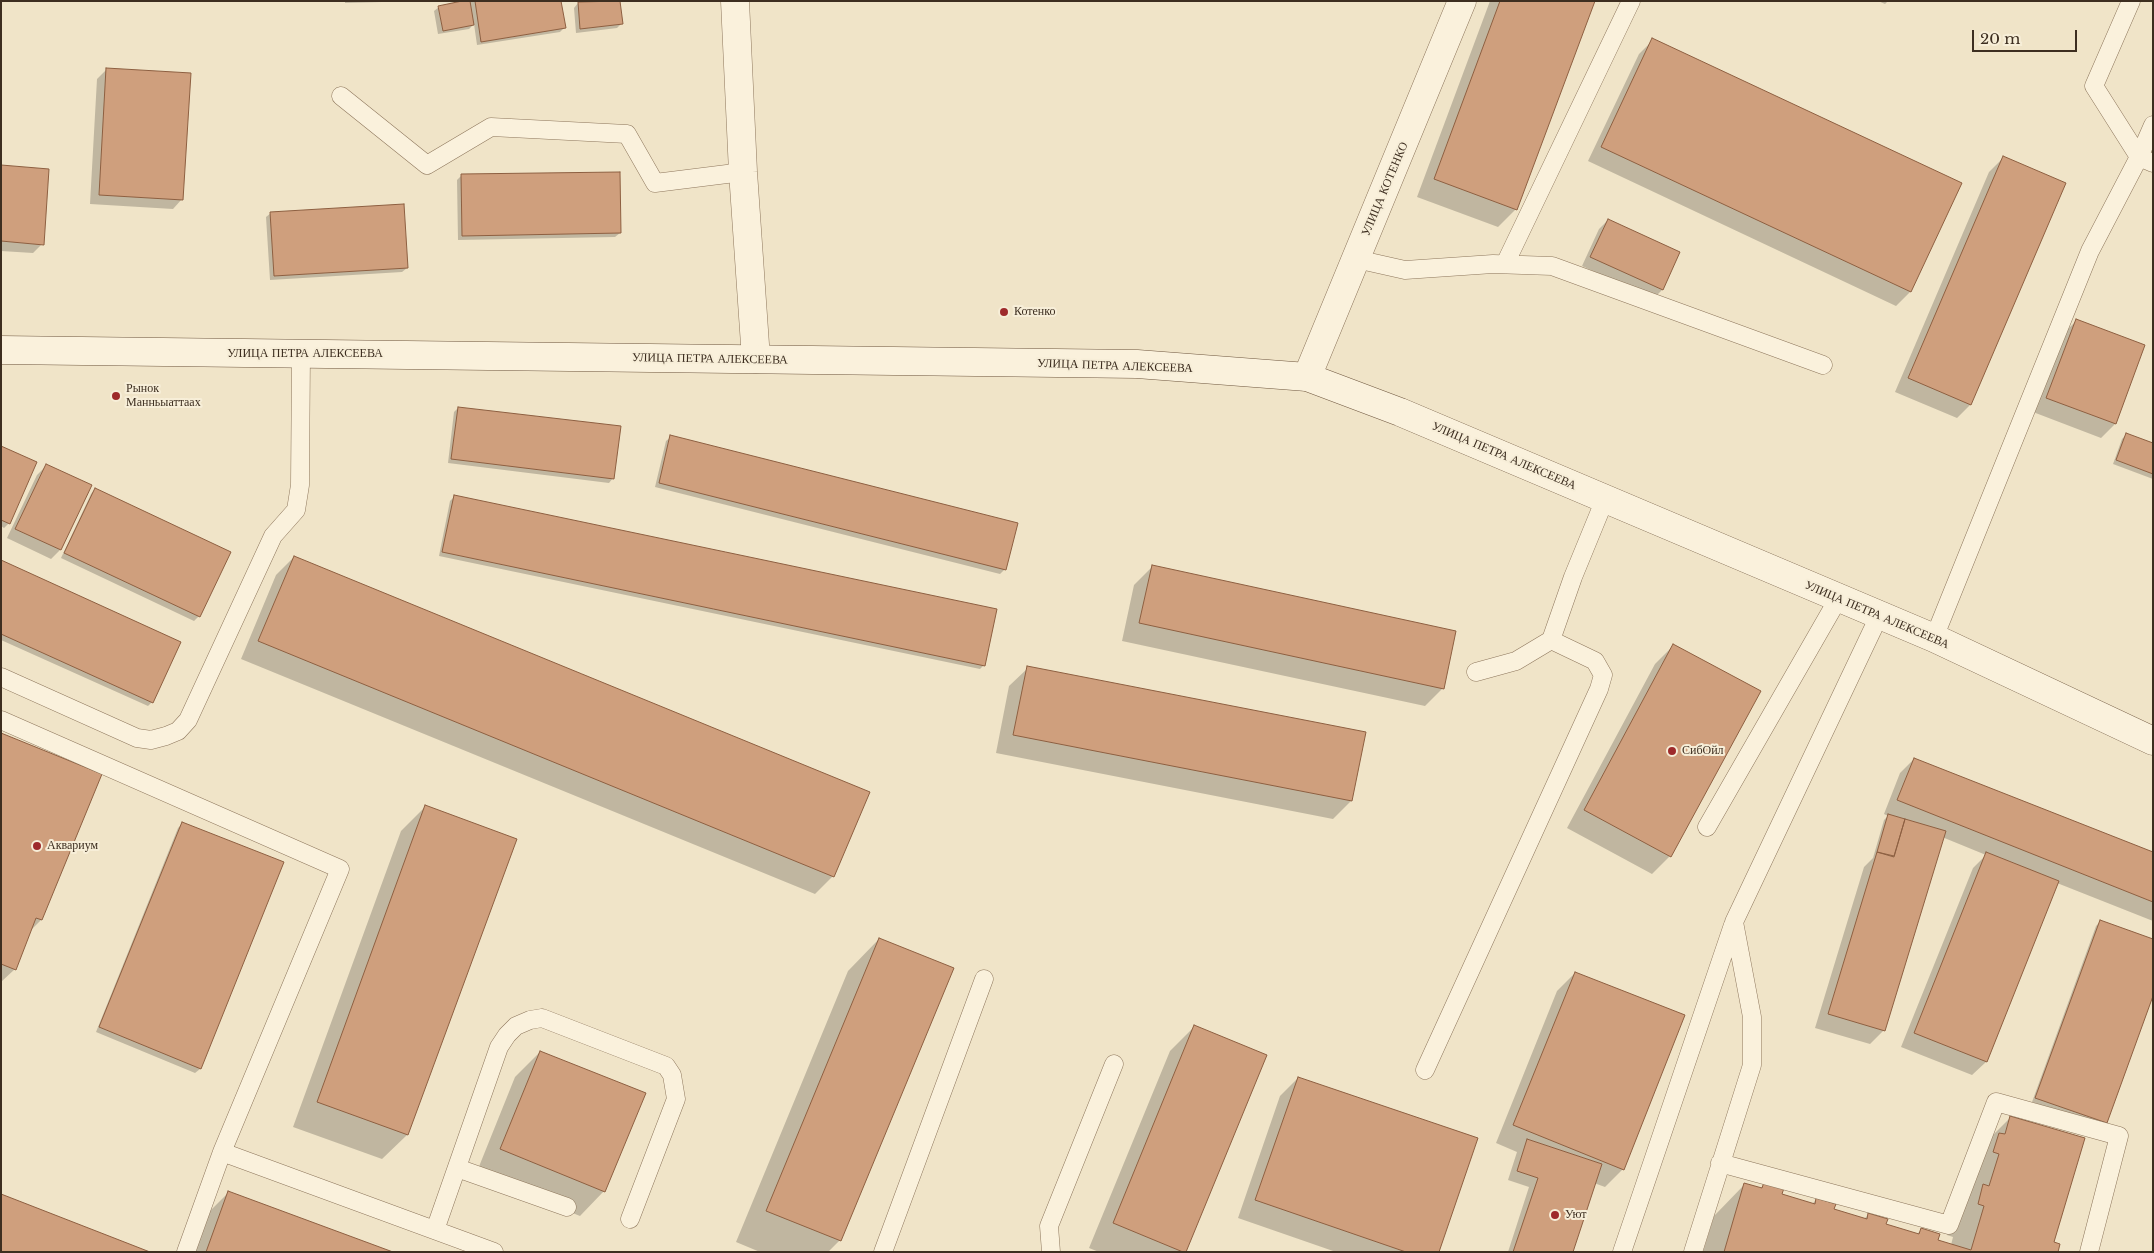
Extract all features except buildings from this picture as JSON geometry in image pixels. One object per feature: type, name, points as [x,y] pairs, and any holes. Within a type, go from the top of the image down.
[{"type":"street","points":[[735,1],[743,172],[756,359]]},
{"type":"street","name":"УЛИЦА КОТЕНКО","points":[[1307,377],[1462,1]]},
{"type":"street","name":"УЛИЦА ПЕТРА АЛЕКСЕЕВА","points":[[1,350],[1137,364],[1307,377],[1400,412],[1838,599],[1934,638],[2153,741]]},
{"type":"lane","points":[[1505,264],[1631,1]]},
{"type":"lane","points":[[2131,1],[2094,86],[2146,160]]},
{"type":"lane","points":[[341,96],[426,164],[491,127],[627,134],[654,183],[743,172]]},
{"type":"lane","points":[[1934,638],[2090,251],[2146,160],[2153,124]]},
{"type":"lane","points":[[1356,259],[1405,270],[1505,264],[1552,266],[1823,365]]},
{"type":"lane","points":[[1,677],[137,738],[151,740],[178,731],[188,720],[273,536],[296,510],[300,485],[301,353]]},
{"type":"lane","points":[[1476,672],[1516,661],[1552,640],[1573,577],[1605,499]]},
{"type":"lane","points":[[1707,827],[1838,599]]},
{"type":"lane","points":[[1622,1252],[1734,922],[1879,616]]},
{"type":"lane","points":[[1425,1070],[1599,689],[1603,675],[1596,661],[1552,640]]},
{"type":"lane","points":[[1,720],[340,869],[222,1152],[186,1252]]},
{"type":"lane","points":[[1693,1252],[1752,1065],[1752,1017],[1734,922]]},
{"type":"lane","points":[[883,1252],[984,979]]},
{"type":"lane","points":[[435,1230],[499,1047],[516,1026],[530,1020],[542,1018],[666,1066],[672,1076],[676,1099],[630,1219]]},
{"type":"lane","points":[[1051,1252],[1049,1226],[1114,1064]]},
{"type":"lane","points":[[1720,1163],[1949,1225],[1996,1102],[2119,1136],[2089,1252]]},
{"type":"lane","points":[[222,1152],[494,1252]]},
{"type":"lane","points":[[457,1168],[567,1207]]},
{"type":"place","name":"Котенко","points":[[1004,312]]},
{"type":"place","name":"Рынок Манньыаттаах","points":[[116,396]]},
{"type":"place","name":"СибОйл","points":[[1672,751]]},
{"type":"place","name":"Аквариум","points":[[37,846]]},
{"type":"place","name":"Уют","points":[[1555,1215]]}]
